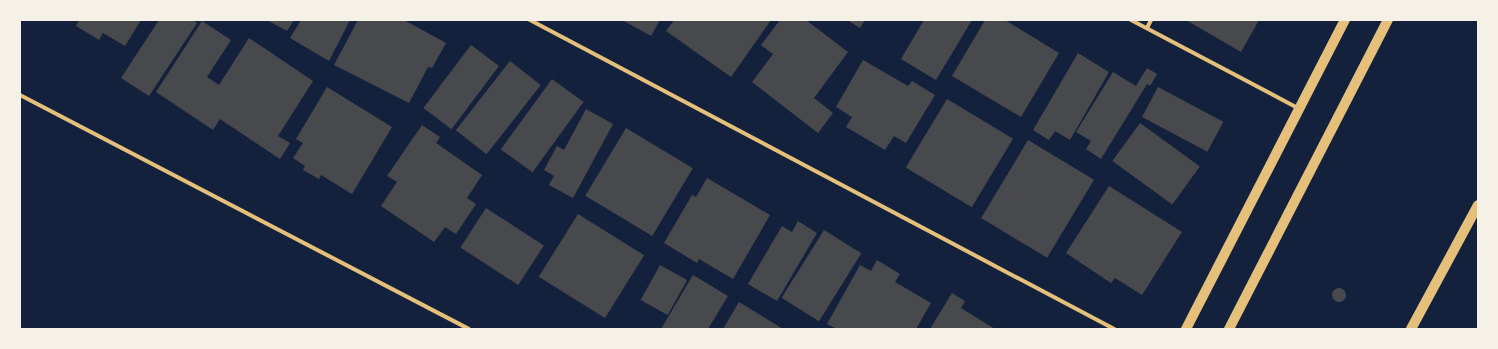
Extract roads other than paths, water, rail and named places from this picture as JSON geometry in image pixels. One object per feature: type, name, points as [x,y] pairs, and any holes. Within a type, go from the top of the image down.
[{"type":"main road","points":[[1186,329],[1298,108],[1345,20]]},
{"type":"main road","points":[[1229,329],[1388,20]]},
{"type":"main road","points":[[1411,329],[1478,205]]},
{"type":"street","points":[[530,20],[1114,329]]},
{"type":"street","points":[[1131,20],[1298,108]]},
{"type":"street","points":[[1147,28],[1151,20]]},
{"type":"street","points":[[20,95],[469,329]]}]
